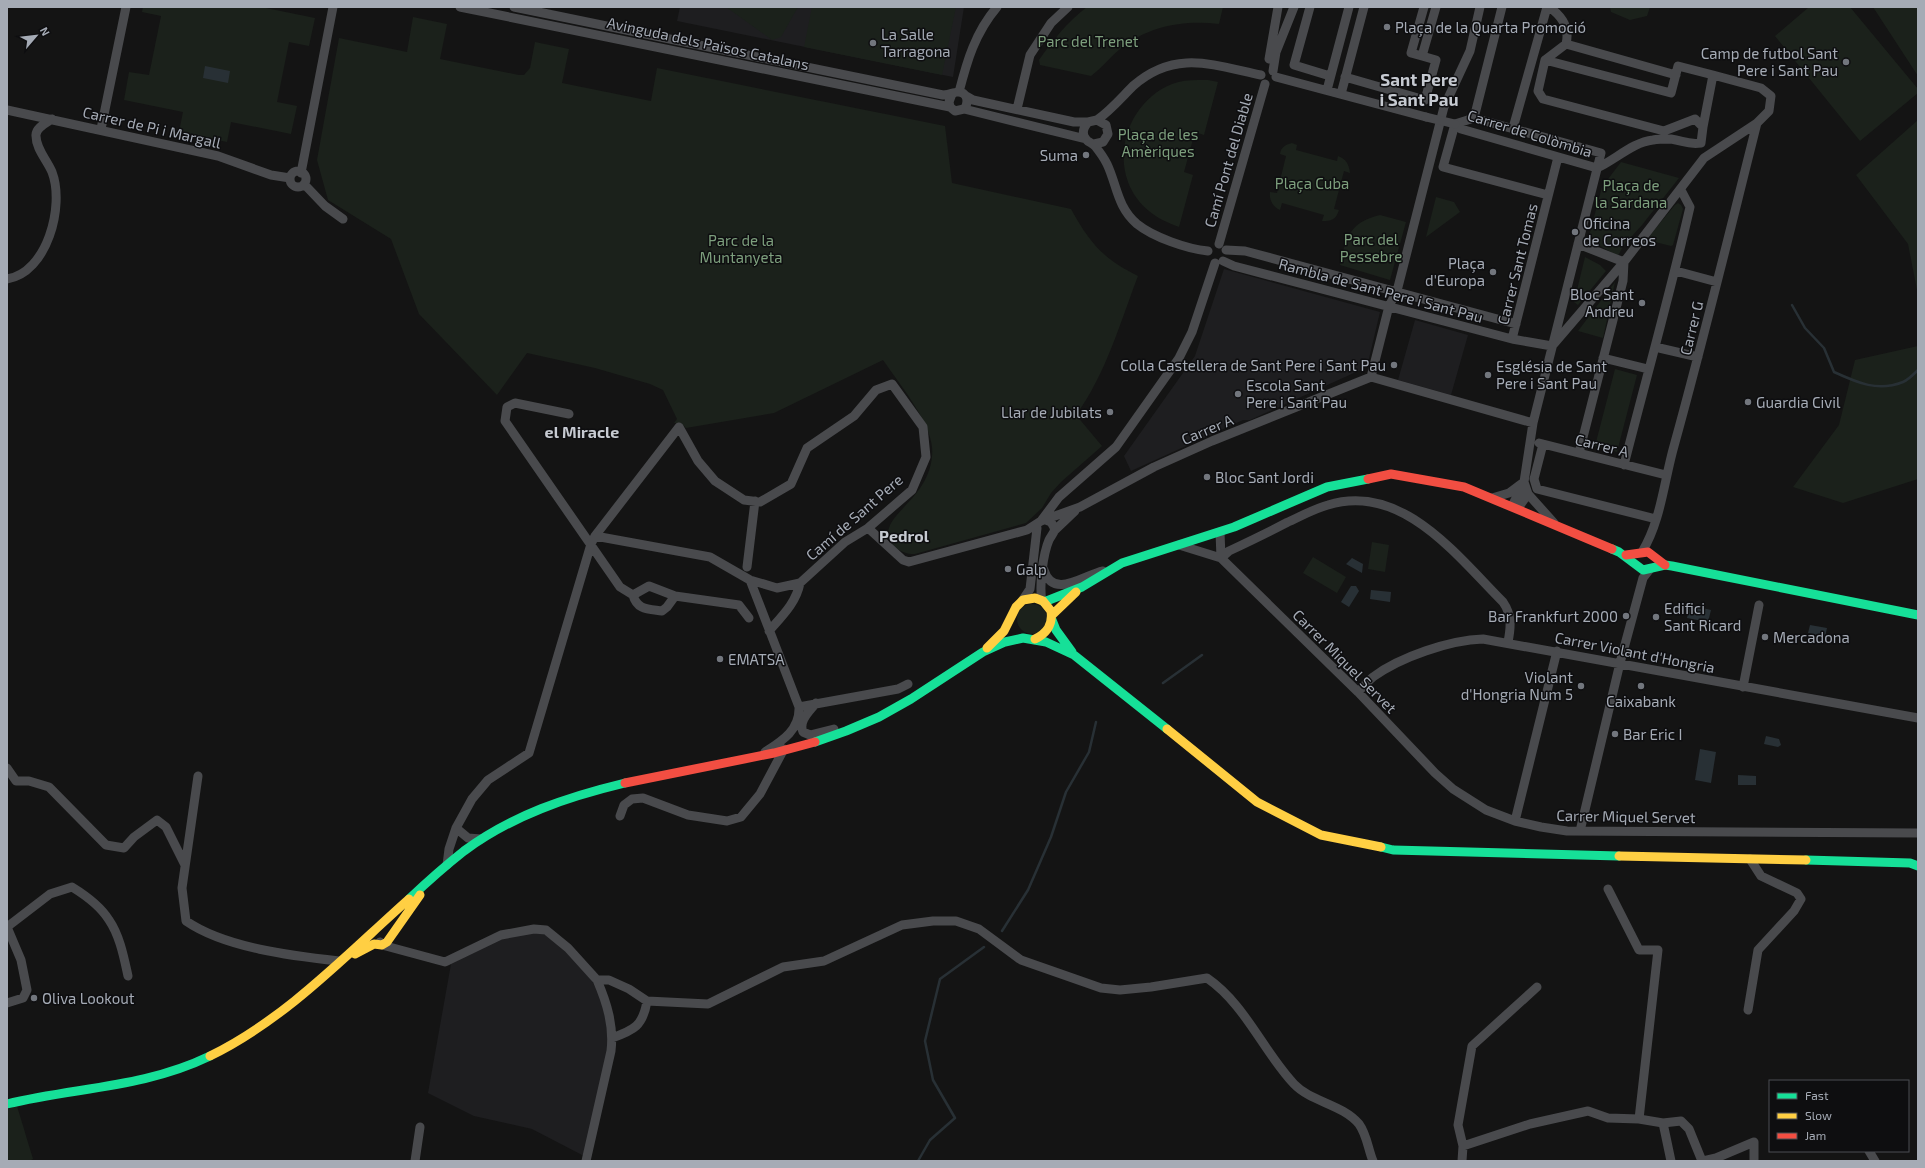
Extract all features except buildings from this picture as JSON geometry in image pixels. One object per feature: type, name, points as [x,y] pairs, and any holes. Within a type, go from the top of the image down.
[{"type":"main road","points":[[1043,601],[1082,586],[1122,563],[1220,532],[1327,487],[1391,474],[1464,487],[1555,524],[1626,556],[1639,567],[1646,570],[1665,565]]},
{"type":"main road","points":[[1626,556],[1647,554],[1665,565],[1918,615]]},
{"type":"main road","points":[[1639,567],[1637,560],[1647,554]]},
{"type":"main road","points":[[1647,554],[1655,563],[1651,569]]},
{"type":"main road","points":[[1035,639],[1047,632],[1052,618],[1082,586]]},
{"type":"main road","points":[[982,653],[1006,628],[1013,610],[1022,600],[1032,598],[1043,601],[1048,605],[1056,630],[1074,655]]},
{"type":"main road","points":[[1011,616],[1014,629],[1025,638]]},
{"type":"main road","points":[[7,1104],[132,1083],[172,1073],[194,1064],[238,1042],[261,1027],[463,852],[481,839],[519,817],[572,797],[600,789],[761,755],[826,738],[869,722],[930,687],[982,653],[1014,639],[1025,638],[1046,641],[1074,655],[1256,802],[1321,835],[1392,850],[1910,863],[1918,866]]},
{"type":"main road","points":[[339,961],[374,944],[388,944],[433,877]]},
{"type":"street","points":[[101,129],[126,7]]},
{"type":"street","points":[[304,184],[305,178],[302,172],[333,7]]},
{"type":"street","name":"Avinguda dels Països Catalans","points":[[460,7],[950,107],[955,111],[964,109]]},
{"type":"street","name":"Avinguda dels Països Catalans","points":[[514,7],[937,94],[959,94],[973,100],[1074,122],[1093,121]]},
{"type":"street","points":[[950,107],[949,102],[959,94],[969,54],[987,21],[997,7]]},
{"type":"street","points":[[1017,109],[1030,55],[1051,23],[1068,7]]},
{"type":"street","points":[[1268,75],[1278,7]]},
{"type":"street","name":"Camí Pont del Diable","points":[[1219,244],[1268,75],[1294,7]]},
{"type":"street","points":[[1310,7],[1294,65],[1330,76]]},
{"type":"street","points":[[1327,90],[1349,7]]},
{"type":"street","points":[[1341,94],[1364,7]]},
{"type":"street","points":[[1345,77],[1425,100],[1436,60],[1411,53],[1424,7]]},
{"type":"street","points":[[1422,56],[1436,7]]},
{"type":"street","points":[[1480,7],[1470,51],[1444,107],[1397,291],[1389,306],[1371,377],[1533,423]]},
{"type":"street","points":[[1474,118],[1502,7]]},
{"type":"street","points":[[1513,128],[1548,7],[1557,13],[1565,24],[1568,34],[1566,44],[1545,60],[1538,91],[1542,99],[1664,131],[1695,118],[1703,127]]},
{"type":"street","points":[[1566,44],[1676,75]]},
{"type":"street","points":[[1545,60],[1671,93],[1678,66],[1761,88],[1770,96],[1770,111],[1757,123],[1704,158],[1681,190],[1624,262],[1552,346]]},
{"type":"street","name":"Carrer de Colòmbia","points":[[1093,121],[1142,79],[1173,65],[1200,62],[1268,75],[1455,124],[1474,118],[1513,128],[1601,153],[1598,168],[1461,130],[1455,124]]},
{"type":"street","points":[[1512,506],[1524,482],[1533,423],[1598,168],[1611,162],[1628,149],[1651,140],[1671,139],[1690,145],[1701,144],[1713,75]]},
{"type":"street","points":[[959,94],[967,105],[964,109],[1090,142],[1103,142],[1108,134],[1106,125],[1093,121],[1083,130],[1090,142],[1107,165],[1116,194],[1124,209],[1136,224],[1153,234],[1194,249],[1208,251]]},
{"type":"street","name":"Carrer de Pi i Margall","points":[[7,110],[101,129],[218,156],[271,175],[290,178]]},
{"type":"street","points":[[7,279],[19,276],[31,266],[42,252],[50,232],[55,214],[55,183],[52,172],[37,143],[35,134],[38,129],[52,119]]},
{"type":"street","name":"Carrer G","points":[[1647,554],[1757,123]]},
{"type":"street","points":[[1455,124],[1443,167],[1548,195]]},
{"type":"street","name":"Carrer Sant Tomas","points":[[1552,346],[1512,339],[1558,157]]},
{"type":"street","points":[[302,172],[294,172],[290,178],[291,183],[295,186],[304,184]]},
{"type":"street","points":[[304,184],[325,206],[343,219]]},
{"type":"street","points":[[1624,465],[1648,369],[1676,271],[1690,207],[1681,190]]},
{"type":"street","points":[[1022,600],[1030,588],[1040,527],[1056,500],[1064,496],[1116,447],[1179,358],[1192,332],[1219,262],[1227,256],[1226,250],[1219,244],[1212,246],[1208,251],[1209,258],[1219,262]]},
{"type":"street","points":[[1578,244],[1624,262]]},
{"type":"street","name":"Rambla de Sant Pere i Sant Pau","points":[[1226,250],[1245,251],[1516,324]]},
{"type":"street","points":[[1243,268],[1242,259],[1245,251]]},
{"type":"street","name":"Rambla de Sant Pere i Sant Pau","points":[[1219,262],[1512,339]]},
{"type":"street","points":[[1579,454],[1622,281],[1624,262]]},
{"type":"street","points":[[1676,271],[1717,282]]},
{"type":"street","points":[[1655,347],[1698,357]]},
{"type":"street","points":[[1603,358],[1648,369]]},
{"type":"street","name":"Carrer A","points":[[1040,527],[1058,516],[1080,507],[1154,467],[1371,377]]},
{"type":"street","name":"Camí de Sant Pere","points":[[755,501],[760,502],[791,484],[807,448],[854,416],[876,390],[892,384],[923,427],[926,457],[912,490],[868,528],[845,542],[800,583],[798,594],[792,604],[769,632]]},
{"type":"street","points":[[568,414],[515,403],[507,407],[505,421],[593,540],[620,587],[633,595]]},
{"type":"street","points":[[447,865],[451,843],[456,828],[472,799],[488,780],[529,753],[593,540],[678,427],[698,460],[715,481],[744,500],[755,501],[747,567]]},
{"type":"street","name":"Carrer A","points":[[1531,441],[1666,475]]},
{"type":"street","points":[[1543,444],[1534,479],[1538,489],[1656,519]]},
{"type":"street","points":[[1524,482],[1528,494],[1555,524]]},
{"type":"street","points":[[1492,498],[1509,492],[1524,482]]},
{"type":"street","points":[[1512,506],[1521,504],[1528,494]]},
{"type":"street","points":[[1064,496],[1064,504],[1069,508],[1080,507]]},
{"type":"street","points":[[1043,601],[1041,593],[1043,567],[1048,541],[1054,530],[1064,496]]},
{"type":"street","points":[[1221,558],[1229,552],[1317,508],[1342,501],[1378,502],[1412,516],[1448,547],[1503,602],[1507,609],[1511,625],[1508,642]]},
{"type":"street","name":"Carrer A","points":[[1054,530],[1080,507]]},
{"type":"street","points":[[868,528],[903,560],[909,562],[1040,527],[1051,522],[1054,530]]},
{"type":"street","points":[[1040,527],[1049,537],[1054,530]]},
{"type":"street","points":[[1220,532],[1221,558]]},
{"type":"street","points":[[593,540],[710,556],[750,580],[777,588],[800,583]]},
{"type":"street","name":"Carrer Miquel Servet","points":[[1179,545],[1221,558],[1358,692],[1435,773],[1454,789],[1486,810],[1515,821],[1542,828],[1580,831],[1918,833]]},
{"type":"street","points":[[1043,567],[1050,582],[1061,585],[1076,582],[1092,573],[1106,571]]},
{"type":"street","points":[[1639,567],[1643,578]]},
{"type":"street","points":[[1580,831],[1620,663],[1643,578],[1651,569]]},
{"type":"street","points":[[750,580],[799,707],[798,718],[789,735]]},
{"type":"street","points":[[633,595],[650,586],[676,596],[740,605],[749,618]]},
{"type":"street","points":[[633,595],[634,602],[640,608],[662,611],[668,607],[676,596]]},
{"type":"street","points":[[1743,687],[1759,604]]},
{"type":"street","name":"Carrer Violant d'Hongria","points":[[1358,692],[1374,677],[1399,662],[1428,650],[1473,639],[1508,642],[1743,687],[1918,718]]},
{"type":"street","points":[[1515,821],[1557,651]]},
{"type":"street","points":[[799,707],[898,690],[908,684]]},
{"type":"street","points":[[804,734],[801,729],[802,724],[816,704]]},
{"type":"street","points":[[761,755],[789,735],[796,733],[810,735],[869,722]]},
{"type":"street","points":[[620,816],[624,805],[632,798],[643,798],[688,815],[727,821],[741,817],[760,794],[784,749]]},
{"type":"street","points":[[7,768],[16,781],[29,781],[50,787],[106,845],[124,848],[134,837],[157,820],[166,827],[185,865]]},
{"type":"street","points":[[198,776],[182,888],[186,921],[196,928],[236,943],[285,955],[339,961]]},
{"type":"street","points":[[456,828],[468,838],[481,839]]},
{"type":"street","points":[[456,828],[463,852]]},
{"type":"street","points":[[451,843],[456,849],[463,852]]},
{"type":"street","points":[[1748,1010],[1758,950],[1794,911],[1801,899],[1797,893],[1761,876],[1750,859]]},
{"type":"street","points":[[7,1003],[23,998],[27,990],[21,960],[7,927],[50,894],[72,887],[86,896],[110,920],[121,948],[128,976]]},
{"type":"street","points":[[1608,889],[1639,950],[1658,950],[1639,1119]]},
{"type":"street","points":[[597,980],[609,980],[629,989],[647,1001],[708,1004],[783,967],[824,961],[902,925],[933,921],[956,922],[979,928],[1021,960],[1102,988],[1120,990],[1151,987],[1207,978],[1220,987],[1241,1012],[1295,1085],[1308,1094],[1337,1108],[1358,1124],[1365,1134],[1373,1161]]},
{"type":"street","points":[[373,931],[388,944],[445,962],[501,935],[534,929],[546,930],[568,948],[597,980],[611,1020],[611,1051],[586,1161]]},
{"type":"street","points":[[1462,1161],[1463,1146],[1458,1125],[1472,1046],[1537,987]]},
{"type":"street","points":[[612,1038],[629,1032],[638,1025],[645,1014],[647,1001]]},
{"type":"street","points":[[1463,1146],[1530,1124],[1588,1111],[1608,1118],[1639,1119],[1663,1123],[1681,1121],[1689,1129],[1702,1161],[1716,1158],[1754,1142],[1754,1161]]},
{"type":"street","points":[[1663,1123],[1671,1161]]},
{"type":"street","points":[[415,1161],[420,1127]]},
{"type":"street","points":[[1870,1152],[1875,1161]]},
{"type":"shaded area","name":"La Salle Tarragona","points":[[680,7],[964,7],[953,77],[677,21]]},
{"type":"shaded area","points":[[205,66],[230,71],[228,83],[203,78]]},
{"type":"shaded area","name":"Escola Sant Pere i Sant Pau","points":[[1224,269],[1380,312],[1367,367],[1250,420],[1243,420],[1131,471],[1124,456],[1195,356]]},
{"type":"shaded area","points":[[1415,320],[1468,335],[1451,395],[1398,380]]},
{"type":"shaded area","points":[[1352,558],[1363,564],[1362,573],[1346,564]]},
{"type":"shaded area","points":[[1351,586],[1356,586],[1359,591],[1349,607],[1341,602]]},
{"type":"shaded area","points":[[1371,590],[1391,592],[1390,602],[1370,599]]},
{"type":"shaded area","points":[[1690,605],[1711,610],[1708,622],[1687,618]]},
{"type":"shaded area","points":[[1810,625],[1827,628],[1825,637],[1808,633]]},
{"type":"shaded area","points":[[1766,736],[1779,739],[1781,745],[1778,747],[1764,744]]},
{"type":"shaded area","points":[[1700,749],[1716,752],[1711,783],[1695,780]]},
{"type":"shaded area","points":[[1738,775],[1756,776],[1756,785],[1738,785]]},
{"type":"shaded area","points":[[520,933],[542,933],[556,941],[591,979],[602,1000],[609,1034],[607,1060],[584,1156],[532,1129],[474,1116],[428,1093],[451,964],[494,941]]},
{"type":"green space","points":[[143,7],[261,7],[315,18],[309,46],[289,42],[277,102],[297,106],[291,134],[231,122],[227,142],[179,132],[183,112],[124,100],[129,72],[149,75],[161,16],[142,12]]},
{"type":"green space","points":[[726,7],[798,7],[781,37],[772,40]]},
{"type":"green space","name":"La Salle Tarragona","points":[[812,7],[956,7],[942,75],[804,47]]},
{"type":"green space","name":"Parc del Trenet","points":[[1087,7],[1223,7],[1219,24],[1180,24],[1154,30],[1131,41],[1120,49],[1091,76],[1040,65],[1039,60],[1055,38],[1073,18]]},
{"type":"green space","points":[[1610,7],[1650,7],[1647,16],[1630,20],[1611,12]]},
{"type":"green space","name":"Camp de futbol Sant Pere i Sant Pau","points":[[1809,7],[1850,7],[1918,89],[1918,93],[1860,141],[1775,36]]},
{"type":"green space","points":[[1873,7],[1918,7],[1918,76]]},
{"type":"green space","name":"Parc de la Muntanyeta","points":[[413,17],[447,24],[440,59],[524,75],[530,68],[535,42],[569,49],[562,83],[651,101],[657,68],[945,126],[952,183],[1071,209],[1084,231],[1106,256],[1138,276],[1112,348],[1096,383],[1076,415],[1102,446],[1061,482],[1051,493],[1042,508],[1026,523],[915,554],[910,554],[895,547],[889,539],[889,528],[894,519],[921,487],[925,480],[931,464],[932,447],[926,426],[920,414],[883,360],[774,413],[686,428],[681,423],[674,423],[677,419],[663,390],[650,384],[595,368],[527,353],[497,395],[419,314],[391,239],[328,200],[317,160],[339,38],[407,52]]},
{"type":"green space","name":"Plaça de les Amèriques","points":[[1208,80],[1218,82],[1204,135],[1195,132],[1184,172],[1193,175],[1179,227],[1152,214],[1135,196],[1127,179],[1124,160],[1125,142],[1131,123],[1141,107],[1155,94],[1176,82]]},
{"type":"green space","points":[[1918,120],[1918,295],[1908,244],[1856,175]]},
{"type":"green space","name":"Plaça Cuba","points":[[1292,143],[1297,145],[1296,150],[1337,161],[1338,156],[1345,160],[1348,164],[1350,173],[1344,171],[1334,209],[1339,210],[1333,219],[1322,221],[1324,215],[1282,203],[1280,210],[1272,203],[1270,192],[1277,193],[1286,156],[1280,154],[1281,150]]},
{"type":"green space","name":"Plaça de la Sardana","points":[[1621,162],[1679,178],[1642,225],[1623,246],[1618,256],[1591,241],[1589,236],[1602,187]]},
{"type":"green space","points":[[1436,197],[1454,202],[1460,212],[1426,237]]},
{"type":"green space","points":[[1678,203],[1683,209],[1673,245],[1671,246],[1651,241],[1650,235]]},
{"type":"green space","name":"Parc del Pessebre","points":[[1380,215],[1406,222],[1390,280],[1340,265],[1347,239],[1351,232],[1362,222]]},
{"type":"green space","points":[[1585,257],[1600,265],[1606,271],[1578,305],[1574,302]]},
{"type":"green space","points":[[1615,282],[1603,338],[1578,331]]},
{"type":"green space","points":[[1918,346],[1918,479],[1843,503],[1793,487],[1839,425],[1855,360]]},
{"type":"green space","points":[[1615,369],[1637,375],[1617,452],[1595,446]]},
{"type":"green space","points":[[1372,542],[1389,545],[1385,572],[1368,569]]},
{"type":"green space","points":[[1313,557],[1346,577],[1337,593],[1303,573]]},
{"type":"green space","points":[[1032,604],[1038,605],[1046,613],[1046,625],[1038,633],[1032,634],[1026,633],[1018,625],[1017,619],[1018,613],[1026,605]]},
{"type":"green space","points":[[17,1106],[33,1159],[29,1161],[7,1161],[7,1109]]},
{"type":"waterway","points":[[1792,305],[1805,328],[1824,348],[1834,372],[1860,383],[1885,386],[1894,385],[1905,381],[1918,370]]},
{"type":"waterway","points":[[1163,683],[1202,655]]},
{"type":"waterway","points":[[1002,931],[1028,890],[1051,837],[1066,792],[1089,752],[1096,722]]},
{"type":"waterway","points":[[918,1161],[930,1140],[955,1118],[933,1080],[925,1041],[940,979],[984,947]]},
{"type":"traffic: fast","points":[[1044,602],[1082,587],[1122,563],[1234,527],[1327,487],[1368,479]]},
{"type":"traffic: fast","points":[[1612,549],[1619,552],[1643,570],[1665,565],[1672,566],[1918,615]]},
{"type":"traffic: fast","points":[[1052,620],[1056,630],[1072,652]]},
{"type":"traffic: fast","points":[[815,742],[879,717],[911,699],[983,652],[1005,642],[1023,638],[1046,642],[1074,655],[1167,729]]},
{"type":"traffic: fast","points":[[409,899],[464,851],[502,827],[521,817],[561,801],[625,783]]},
{"type":"traffic: fast","points":[[1381,847],[1393,850],[1619,856]]},
{"type":"traffic: fast","points":[[1806,860],[1910,863],[1918,866]]},
{"type":"traffic: fast","points":[[7,1104],[33,1098],[135,1081],[185,1067],[210,1056]]},
{"type":"traffic: slow","points":[[1052,615],[1076,592]]},
{"type":"traffic: slow","points":[[987,648],[1004,631],[1016,607],[1023,600],[1035,598],[1043,601],[1051,611],[1051,620],[1048,628],[1043,634],[1035,639]]},
{"type":"traffic: slow","points":[[1167,729],[1257,802],[1321,835],[1381,847]]},
{"type":"traffic: slow","points":[[1619,856],[1806,860]]},
{"type":"traffic: slow","points":[[355,954],[374,944],[382,945],[387,942],[420,895]]},
{"type":"traffic: slow","points":[[210,1056],[238,1041],[290,1005],[339,963],[409,899]]},
{"type":"traffic: jam","points":[[1368,479],[1391,474],[1464,487],[1612,549]]},
{"type":"traffic: jam","points":[[1626,555],[1648,552],[1665,565]]},
{"type":"traffic: jam","points":[[625,783],[774,753],[815,742]]},
{"type":"place","name":"Plaça de la Quarta Promoció","points":[[1387,27]]},
{"type":"place","name":"La Salle Tarragona","points":[[873,43]]},
{"type":"place","name":"Camp de futbol Sant Pere i Sant Pau","points":[[1846,62]]},
{"type":"place","name":"Suma","points":[[1086,155]]},
{"type":"place","name":"Oficina de Correos","points":[[1575,232]]},
{"type":"place","name":"Plaça d'Europa","points":[[1493,272]]},
{"type":"place","name":"Bloc Sant Andreu","points":[[1642,303]]},
{"type":"place","name":"Colla Castellera de Sant Pere i Sant Pau","points":[[1394,365]]},
{"type":"place","name":"Església de Sant Pere i Sant Pau","points":[[1488,375]]},
{"type":"place","name":"Escola Sant Pere i Sant Pau","points":[[1238,394]]},
{"type":"place","name":"Guardia Civil","points":[[1748,402]]},
{"type":"place","name":"Llar de Jubilats","points":[[1110,412]]},
{"type":"place","name":"Bloc Sant Jordi","points":[[1207,477]]},
{"type":"place","name":"Galp","points":[[1008,569]]},
{"type":"place","name":"Bar Frankfurt 2000","points":[[1626,616]]},
{"type":"place","name":"Edifici Sant Ricard","points":[[1656,617]]},
{"type":"place","name":"Mercadona","points":[[1765,637]]},
{"type":"place","name":"EMATSA","points":[[720,659]]},
{"type":"place","name":"Violant d'Hongria Num 5","points":[[1581,686]]},
{"type":"place","name":"Caixabank","points":[[1641,686]]},
{"type":"place","name":"Bar Eric I","points":[[1615,734]]},
{"type":"place","name":"Oliva Lookout","points":[[34,998]]},
{"type":"district","name":"Sant Pere i Sant Pau","points":[[1419,89]]},
{"type":"district","name":"el Miracle","points":[[582,431]]},
{"type":"district","name":"Pedrol","points":[[904,535]]}]
